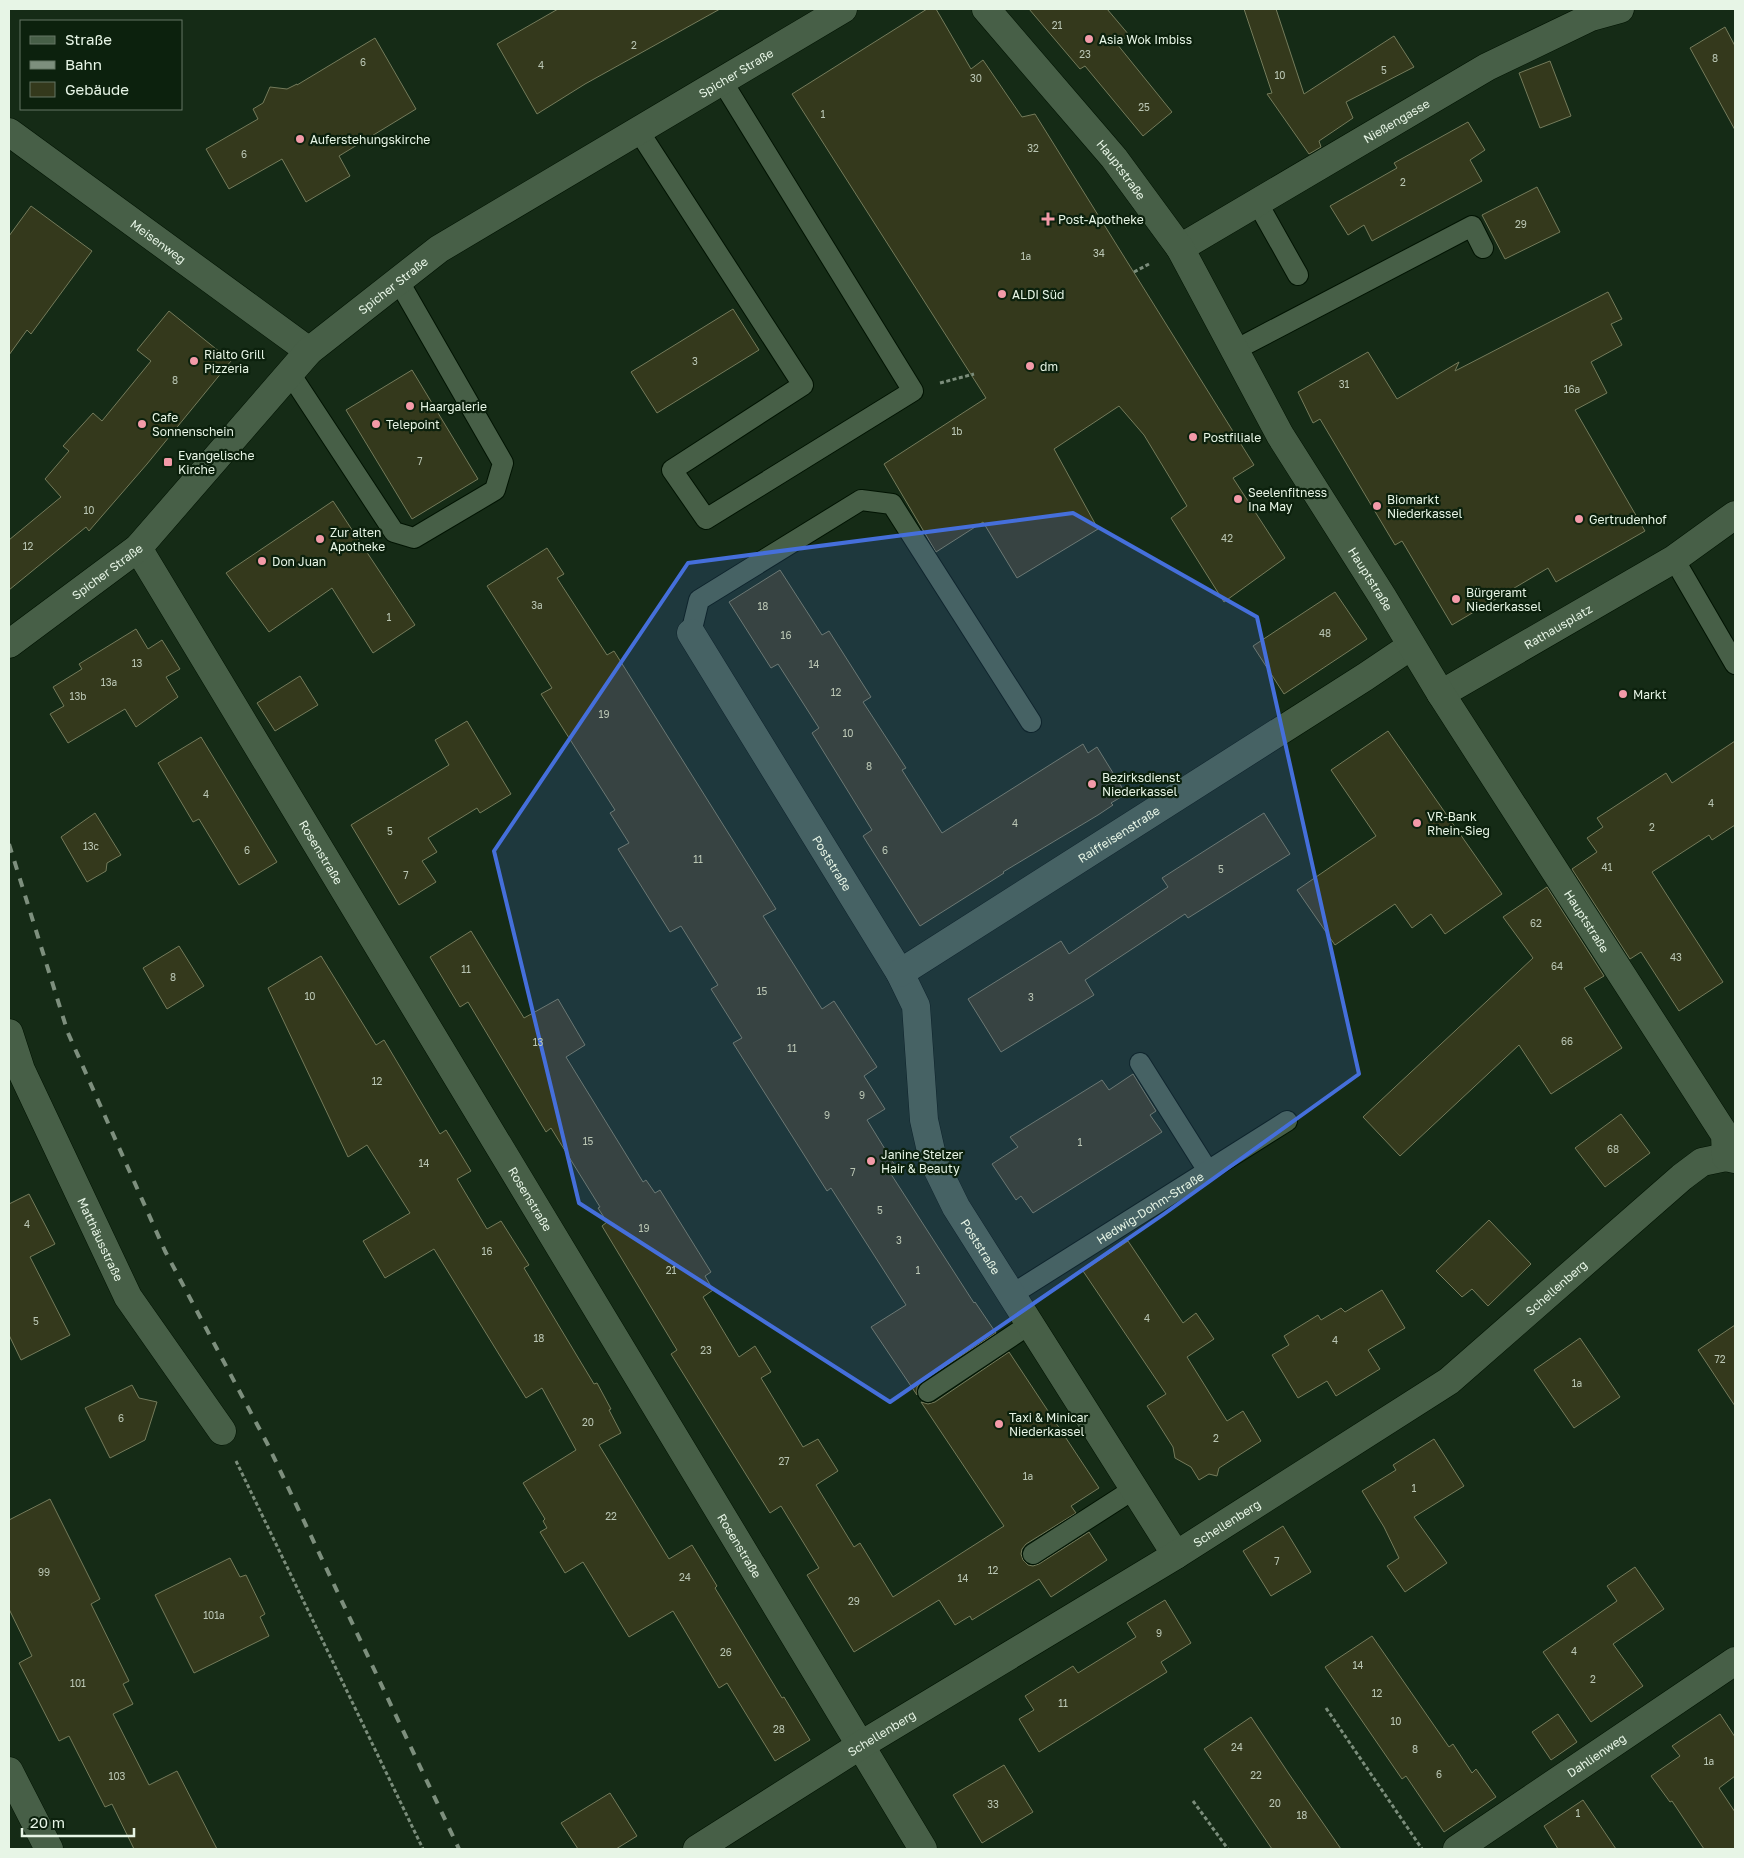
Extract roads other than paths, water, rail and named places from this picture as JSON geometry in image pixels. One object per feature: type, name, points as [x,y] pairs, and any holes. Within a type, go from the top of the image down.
[{"type":"street","name":"Spicher Straße","points":[[9,644],[138,548],[309,351],[438,249],[842,9]]},
{"type":"street","name":"Hauptstraße","points":[[986,9],[1114,158],[1180,248],[1280,435],[1377,588],[1441,694],[1725,1135],[1731,1158]]},
{"type":"street","name":"Nießengasse","points":[[1180,248],[1487,67],[1591,17],[1620,9]]},
{"type":"street","name":"Meisenweg","points":[[9,132],[309,351]]},
{"type":"street","name":"Rathausplatz","points":[[1441,694],[1674,559],[1735,515]]},
{"type":"street","name":"Rosenstraße","points":[[138,548],[923,1849]]},
{"type":"street","name":"Poststraße","points":[[691,633],[900,973],[916,1006],[924,1120],[933,1160],[956,1207],[1176,1555]]},
{"type":"street","name":"Raiffeisenstraße","points":[[900,973],[1411,646]]},
{"type":"street","name":"Matthäusstraße","points":[[9,1033],[21,1070],[128,1297],[222,1431]]},
{"type":"street","name":"Schellenberg","points":[[697,1849],[861,1745],[1176,1555],[1449,1382],[1702,1162],[1731,1158]]},
{"type":"street","name":"Dahlienweg","points":[[1457,1849],[1735,1661]]},
{"type":"street","points":[[9,1771],[49,1849]]},
{"type":"lane","points":[[638,130],[803,385],[672,470],[706,519],[913,391],[722,81]]},
{"type":"lane","points":[[1257,202],[1298,275]]},
{"type":"lane","points":[[1235,350],[1472,226],[1483,248]]},
{"type":"lane","points":[[289,372],[394,532],[414,538],[495,490],[503,463],[398,280]]},
{"type":"lane","name":"Poststraße","points":[[691,633],[699,600],[861,500],[892,504],[1031,722]]},
{"type":"lane","points":[[1674,559],[1735,664]]},
{"type":"lane","points":[[1140,1064],[1208,1171]]},
{"type":"lane","name":"Hedwig-Dohm-Straße","points":[[1011,1294],[1288,1121]]},
{"type":"lane","points":[[928,1392],[1030,1324]]},
{"type":"lane","points":[[1033,1554],[1134,1489]]},
{"type":"railway","points":[[9,844],[68,1033],[165,1251],[268,1445],[459,1849]]},
{"type":"place","name":"Asia Wok Imbiss","points":[[1089,39]]},
{"type":"place","name":"Auferstehungskirche","points":[[300,139]]},
{"type":"place","name":"Post-Apotheke","points":[[1048,219]]},
{"type":"place","name":"ALDI Süd","points":[[1002,294]]},
{"type":"place","name":"Rialto Grill Pizzeria","points":[[194,361]]},
{"type":"place","name":"dm","points":[[1030,366]]},
{"type":"place","name":"Haargalerie","points":[[410,406]]},
{"type":"place","name":"Cafe Sonnenschein","points":[[142,424]]},
{"type":"place","name":"Telepoint","points":[[376,424]]},
{"type":"place","name":"Postfiliale","points":[[1193,437]]},
{"type":"place","name":"Evangelische Kirche","points":[[168,462]]},
{"type":"place","name":"Seelenfitness Ina May","points":[[1238,499]]},
{"type":"place","name":"Biomarkt Niederkassel","points":[[1377,506]]},
{"type":"place","name":"Gertrudenhof","points":[[1579,519]]},
{"type":"place","name":"Zur alten Apotheke","points":[[320,539]]},
{"type":"place","name":"Don Juan","points":[[262,561]]},
{"type":"place","name":"Bürgeramt Niederkassel","points":[[1456,599]]},
{"type":"place","name":"Markt","points":[[1623,694]]},
{"type":"place","name":"Bezirksdienst Niederkassel","points":[[1092,784]]},
{"type":"place","name":"VR-Bank Rhein-Sieg","points":[[1417,823]]},
{"type":"place","name":"Janine Stelzer Hair & Beauty","points":[[871,1161]]},
{"type":"place","name":"Taxi & Minicar Niederkassel","points":[[999,1424]]}]
